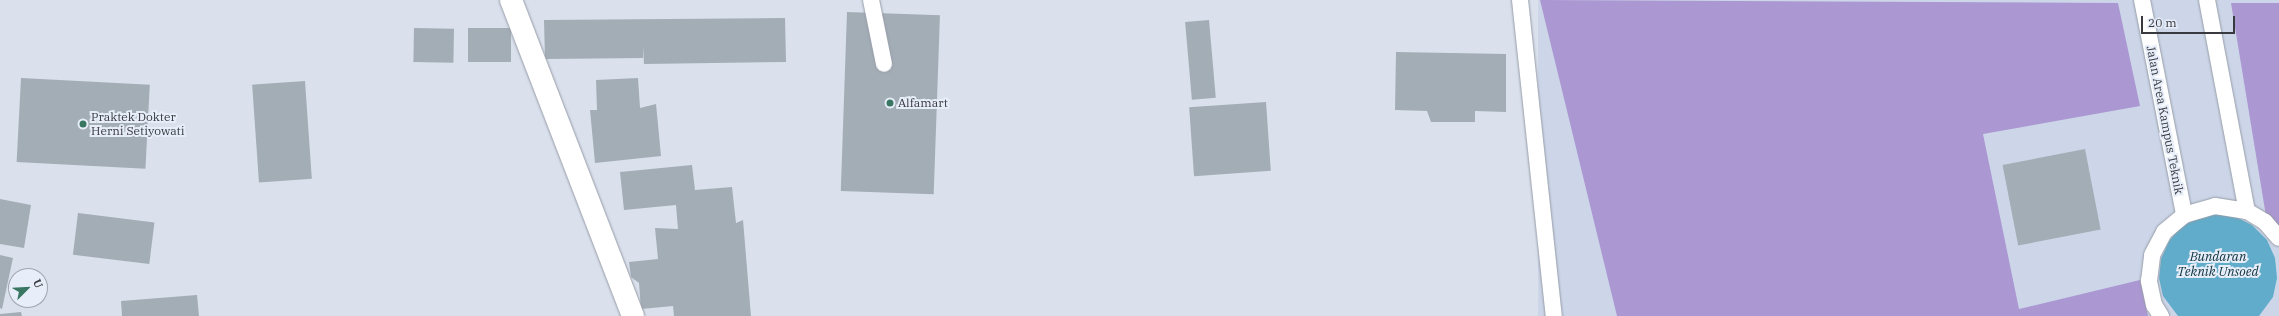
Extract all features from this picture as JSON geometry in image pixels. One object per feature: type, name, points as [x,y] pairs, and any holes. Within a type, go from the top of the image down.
[{"type":"street","points":[[510,0],[633,316]]},
{"type":"lane","points":[[871,0],[884,64]]},
{"type":"lane","points":[[1520,0],[1554,316]]},
{"type":"lane","name":"Jalan Area Kampus Teknik","points":[[2142,0],[2184,216]]},
{"type":"lane","points":[[2207,0],[2247,211]]},
{"type":"lane","points":[[2161,316],[2154,305],[2149,281],[2152,255],[2164,232],[2184,216],[2215,206],[2247,211],[2265,222],[2279,238]]},
{"type":"shaded area","points":[[1538,0],[2279,0],[2279,316],[1538,316]]},
{"type":"shaded area","points":[[1540,0],[2118,3],[2140,106],[1983,134],[2019,309],[2140,280],[2148,316],[1617,316]]},
{"type":"shaded area","points":[[2231,3],[2279,3],[2279,231],[2266,216]]},
{"type":"water","name":"Bundaran Teknik Unsoed","points":[[2217,214],[2236,217],[2252,225],[2267,240],[2275,258],[2277,278],[2273,297],[2259,316],[2178,316],[2163,296],[2159,278],[2161,259],[2169,241],[2181,227],[2198,218]]},
{"type":"building","name":"Alfamart","points":[[847,12],[940,15],[934,194],[841,191]]},
{"type":"building","points":[[785,18],[786,62],[644,64],[643,46],[643,58],[545,59],[544,20]]},
{"type":"building","points":[[1209,20],[1216,98],[1192,100],[1185,22]]},
{"type":"building","points":[[414,28],[454,29],[453,63],[413,62]]},
{"type":"building","points":[[468,28],[511,28],[511,62],[468,62]]},
{"type":"building","points":[[1396,52],[1506,54],[1506,112],[1475,111],[1475,122],[1431,122],[1427,111],[1395,110]]},
{"type":"building","name":"Praktek Dokter Herni Setiyowati","points":[[21,78],[150,85],[145,169],[17,162]]},
{"type":"building","points":[[638,78],[640,108],[656,104],[661,156],[595,163],[590,110],[597,110],[596,80]]},
{"type":"building","points":[[305,81],[312,179],[259,182],[252,85]]},
{"type":"building","points":[[1266,102],[1271,171],[1194,176],[1189,107]]},
{"type":"building","points":[[2085,149],[2101,229],[2018,246],[2003,165]]},
{"type":"building","points":[[692,165],[695,190],[732,187],[736,223],[743,220],[751,316],[674,316],[673,306],[641,309],[639,283],[631,277],[629,262],[658,259],[655,228],[678,229],[676,205],[624,210],[620,172]]},
{"type":"building","points":[[0,199],[31,205],[24,248],[0,244]]},
{"type":"building","points":[[78,213],[154,222],[149,264],[73,255]]},
{"type":"building","points":[[0,255],[13,258],[11,268],[8,268],[8,281],[2,309],[0,308]]},
{"type":"building","points":[[197,295],[199,316],[122,316],[121,301]]},
{"type":"building","points":[[21,312],[22,316],[0,316],[0,314]]},
{"type":"place","name":"Alfamart","points":[[890,103]]},
{"type":"place","name":"Praktek Dokter Herni Setiyowati","points":[[83,124]]}]
